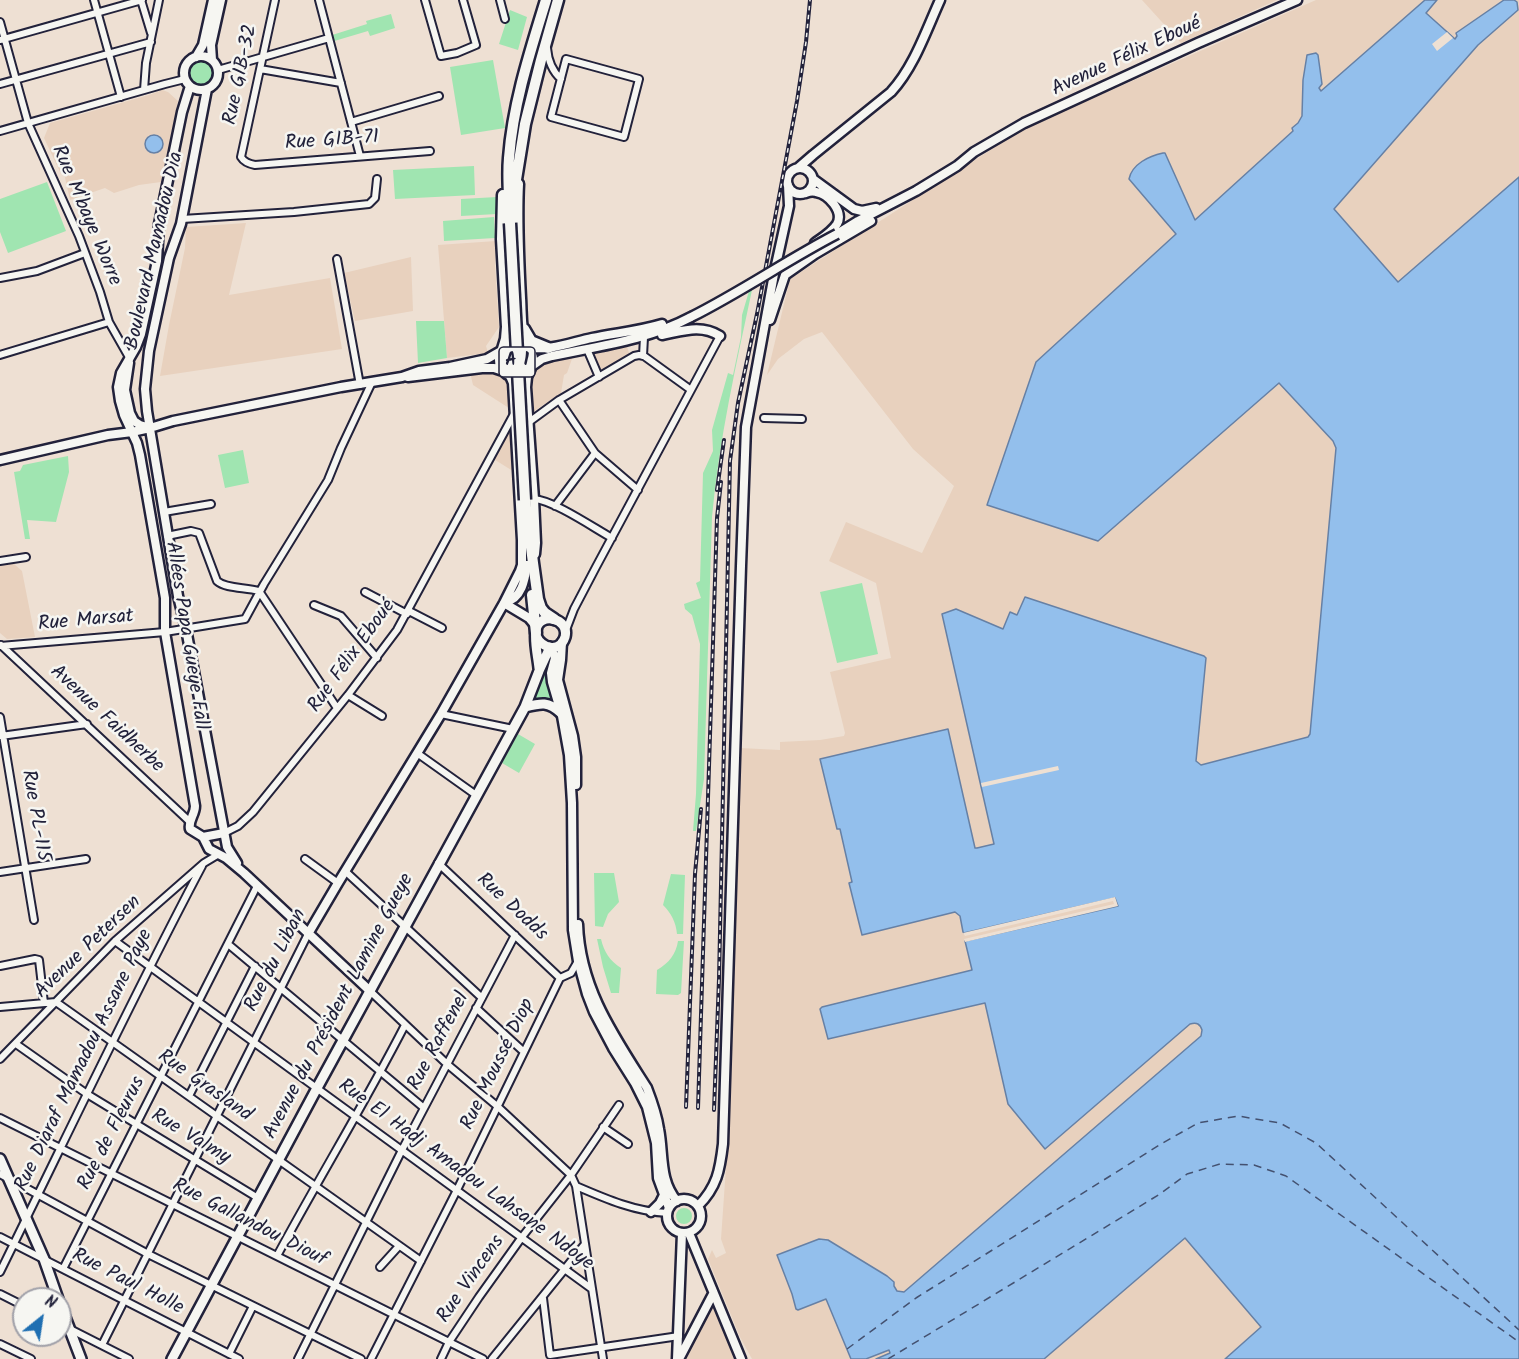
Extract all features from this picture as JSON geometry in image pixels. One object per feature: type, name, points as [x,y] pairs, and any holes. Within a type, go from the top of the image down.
[{"type":"highway","name":"A 1","points":[[514,162],[510,138],[529,56],[546,0]]},
{"type":"highway","name":"A 1","points":[[555,619],[545,613],[540,605],[530,541],[524,477],[510,219],[514,162],[558,0]]},
{"type":"highway","points":[[514,162],[522,333],[526,346]]},
{"type":"highway","points":[[502,350],[507,327],[503,195],[514,162]]},
{"type":"highway","points":[[521,309],[528,337],[535,343],[548,348]]},
{"type":"highway","name":"A 1","points":[[533,567],[531,590],[536,631]]},
{"type":"main road","points":[[547,619],[555,619],[563,626],[564,638],[557,646],[541,644],[536,631],[537,626],[547,619]]},
{"type":"main road","name":"Avenue du Président Lamine Gueye","points":[[536,631],[539,671]]},
{"type":"main road","name":"Avenue du Président Lamine Gueye","points":[[171,1359],[438,863],[525,707],[551,647]]},
{"type":"main road","points":[[525,707],[546,704],[561,713]]},
{"type":"main road","points":[[0,1159],[4,1175],[27,1218],[54,1287]]},
{"type":"main road","points":[[72,1342],[81,1359]]},
{"type":"street","points":[[94,0],[121,97]]},
{"type":"street","points":[[2,39],[142,0],[151,39]]},
{"type":"street","points":[[144,90],[159,0]]},
{"type":"street","points":[[198,56],[203,45],[213,0]]},
{"type":"street","points":[[0,131],[144,90],[191,85],[207,90],[218,79],[218,70],[212,60],[211,45],[220,0]]},
{"type":"street","name":"Rue GIB-32","points":[[241,157],[275,0]]},
{"type":"street","points":[[319,0],[360,156]]},
{"type":"street","points":[[427,1],[441,56],[457,53],[476,45],[463,0]]},
{"type":"street","points":[[500,0],[505,19]]},
{"type":"street","points":[[698,1206],[717,1179],[723,1144],[746,427],[789,206],[787,179],[789,174],[850,126],[898,84],[940,0]]},
{"type":"street","name":"Avenue Félix Eboué","points":[[856,223],[944,167],[1024,123],[1297,0]]},
{"type":"street","name":"Rue M'baye Worre","points":[[0,22],[2,39],[28,123],[62,196],[100,292],[109,322],[130,359]]},
{"type":"street","points":[[218,70],[329,38]]},
{"type":"street","points":[[0,84],[151,39]]},
{"type":"street","points":[[546,42],[550,62],[561,79]]},
{"type":"street","points":[[191,85],[184,72],[190,59],[203,56],[212,60]]},
{"type":"street","points":[[566,59],[639,79],[624,137],[551,117],[561,79],[566,59]]},
{"type":"street","points":[[260,69],[341,83]]},
{"type":"street","name":"Boulevard Mamadou Dia","points":[[131,422],[120,401],[118,387],[121,373],[141,334],[157,261],[159,225],[182,112],[191,85]]},
{"type":"street","name":"Boulevard Mamadou Dia","points":[[149,424],[145,389],[149,351],[169,258],[182,219],[207,90]]},
{"type":"street","points":[[351,122],[439,96]]},
{"type":"street","name":"Rue GIB-71","points":[[241,157],[245,162],[255,165],[429,151]]},
{"type":"street","name":"Avenue Félix Eboué","points":[[671,325],[727,299],[834,233],[916,191],[957,166],[974,152]]},
{"type":"street","points":[[789,206],[811,188],[813,155]]},
{"type":"street","points":[[798,168],[806,170],[852,208],[866,211],[877,208]]},
{"type":"street","points":[[182,219],[294,212],[369,204],[375,198],[377,179]]},
{"type":"street","points":[[788,185],[793,192],[804,194],[816,192],[833,203],[839,213],[834,233]]},
{"type":"street","points":[[761,346],[785,275],[916,191]]},
{"type":"street","points":[[839,213],[852,208]]},
{"type":"street","points":[[852,208],[856,223]]},
{"type":"street","points":[[0,278],[37,271],[85,253]]},
{"type":"street","points":[[338,259],[360,385]]},
{"type":"street","points":[[774,274],[785,275]]},
{"type":"street","points":[[0,354],[109,322]]},
{"type":"street","points":[[402,377],[419,371],[488,359],[508,345],[515,343],[533,349],[548,348],[671,325]]},
{"type":"street","points":[[632,339],[671,325]]},
{"type":"street","points":[[108,435],[131,422],[140,425],[172,421],[402,377],[489,368],[516,377],[522,376],[542,359],[644,337],[700,328],[720,336],[574,609],[564,638],[558,680],[573,736],[576,757],[578,927],[582,951],[589,981],[600,1011],[651,1098],[660,1132],[664,1176],[669,1193],[677,1201]]},
{"type":"street","points":[[643,356],[644,337]]},
{"type":"street","points":[[526,346],[533,356],[532,367],[526,381],[536,543],[533,567]]},
{"type":"street","points":[[587,349],[599,377]]},
{"type":"street","points":[[502,350],[499,363],[513,383],[522,554],[520,571],[505,602]]},
{"type":"street","points":[[529,422],[559,400],[639,354],[691,390]]},
{"type":"street","points":[[260,591],[328,480],[372,382]]},
{"type":"street","points":[[559,400],[595,453],[638,490]]},
{"type":"street","name":"Rue Félix Eboué","points":[[224,833],[238,826],[253,812],[398,630],[514,414]]},
{"type":"street","points":[[764,418],[802,419]]},
{"type":"street","name":"Allées Papa Gueye Fall","points":[[131,422],[140,455],[165,598],[165,632],[195,806],[195,812],[189,821]]},
{"type":"street","points":[[0,460],[108,435],[132,432],[149,424]]},
{"type":"street","name":"Allées Papa Gueye Fall","points":[[149,424],[178,596],[227,847]]},
{"type":"street","points":[[555,506],[595,453]]},
{"type":"street","points":[[534,500],[545,501],[612,538]]},
{"type":"street","points":[[164,512],[211,504]]},
{"type":"street","points":[[167,536],[191,531],[199,533],[216,581],[224,586],[260,591],[338,708]]},
{"type":"street","points":[[505,602],[513,599],[520,589],[527,568],[530,541]]},
{"type":"street","points":[[0,561],[26,557]]},
{"type":"street","name":"Rue Marsat","points":[[1,646],[165,632],[245,619],[260,591]]},
{"type":"street","points":[[365,592],[442,628]]},
{"type":"street","points":[[505,602],[529,618],[536,631]]},
{"type":"street","name":"Rue du Liban","points":[[102,1345],[308,934],[441,714],[505,602]]},
{"type":"street","points":[[314,605],[341,616],[377,658]]},
{"type":"street","points":[[555,619],[565,617],[574,609]]},
{"type":"street","name":"Avenue Faidherbe","points":[[1,646],[189,821]]},
{"type":"street","points":[[551,647],[555,656],[551,673],[552,682],[569,755],[572,803],[573,930],[582,976],[594,1012],[647,1107],[656,1143],[658,1178],[669,1211],[670,1225],[674,1230],[685,1233],[696,1229],[700,1222],[701,1213],[698,1206],[686,1199],[677,1201],[669,1211],[651,1212],[639,1210],[576,1186]]},
{"type":"street","points":[[348,695],[382,716]]},
{"type":"street","points":[[441,714],[513,729]]},
{"type":"street","name":"Rue PL-115","points":[[0,717],[34,920]]},
{"type":"street","points":[[2,736],[87,724]]},
{"type":"street","points":[[417,753],[476,795]]},
{"type":"street","points":[[189,821],[190,829],[203,837],[210,849],[244,873],[447,1064],[497,1106],[571,1175],[576,1186],[603,1359]]},
{"type":"street","points":[[203,837],[224,833]]},
{"type":"street","points":[[219,854],[227,847],[244,873]]},
{"type":"street","name":"Avenue Petersen","points":[[203,865],[210,849]]},
{"type":"street","name":"Avenue Petersen","points":[[0,1059],[116,941],[203,865],[219,854]]},
{"type":"street","points":[[0,872],[86,859]]},
{"type":"street","points":[[305,859],[338,883]]},
{"type":"street","name":"Rue Dodds","points":[[438,863],[560,978]]},
{"type":"street","name":"Rue Diaraf Mamadou Assane Paye","points":[[0,1272],[149,966],[203,865]]},
{"type":"street","points":[[345,871],[482,998]]},
{"type":"street","name":"Rue de Fleurus","points":[[63,1269],[257,886]]},
{"type":"street","name":"Rue Raffenel","points":[[298,1359],[402,1150],[515,935]]},
{"type":"street","name":"Rue El Hadj Amadou Lahsane Ndoye","points":[[116,941],[592,1289]]},
{"type":"street","points":[[228,944],[424,1108]]},
{"type":"street","points":[[0,966],[39,960],[44,1003]]},
{"type":"street","points":[[560,978],[571,973],[578,960]]},
{"type":"street","points":[[189,1096],[255,966]]},
{"type":"street","points":[[571,973],[582,976]]},
{"type":"street","name":"Rue Moussé Diop","points":[[371,1359],[457,1190],[560,978]]},
{"type":"street","points":[[0,1007],[56,1002]]},
{"type":"street","name":"Rue Grasland","points":[[56,1002],[421,1261]]},
{"type":"street","points":[[476,1008],[524,1052]]},
{"type":"street","points":[[278,1256],[405,1025]]},
{"type":"street","name":"Rue Valmy","points":[[16,1044],[87,1094],[258,1198]]},
{"type":"street","name":"Rue Vincens","points":[[441,1359],[449,1342],[479,1297],[571,1175],[619,1105]]},
{"type":"street","name":"Rue Gallandou Diouf","points":[[0,1118],[483,1359]]},
{"type":"street","points":[[603,1127],[628,1144]]},
{"type":"street","points":[[4,1175],[148,1254],[361,1359]]},
{"type":"street","points":[[651,1212],[664,1195]]},
{"type":"street","points":[[685,1233],[741,1359]]},
{"type":"street","points":[[678,1359],[685,1233]]},
{"type":"street","name":"Rue Paul Holle","points":[[0,1237],[239,1359]]},
{"type":"street","points":[[492,1359],[585,1244]]},
{"type":"street","points":[[380,1267],[399,1246]]},
{"type":"street","points":[[678,1359],[714,1294]]},
{"type":"street","points":[[543,1298],[549,1357],[679,1336]]},
{"type":"street","points":[[229,1354],[254,1306]]},
{"type":"street","points":[[72,1330],[129,1359]]},
{"type":"street","points":[[0,1344],[31,1359]]},
{"type":"shaded area","points":[[1142,0],[1277,0],[1181,43]]},
{"type":"shaded area","points":[[1316,0],[1519,0],[1519,1359],[752,1359],[740,1337],[708,1259],[712,1250],[716,1258],[726,1253],[721,1239],[727,1153],[740,748],[780,750],[780,742],[844,736],[830,672],[891,658],[876,583],[829,561],[846,522],[922,553],[954,486],[913,449],[822,332],[804,339],[778,359],[767,375],[790,279],[1030,126]]},
{"type":"shaded area","points":[[162,90],[178,101],[161,182],[139,185],[114,193],[105,188],[70,200],[64,173],[61,174],[44,138],[50,123]]},
{"type":"shaded area","points":[[246,223],[229,295],[330,278],[342,349],[160,376],[185,248],[186,227]]},
{"type":"shaded area","points":[[496,241],[495,264],[499,327],[486,346],[488,353],[447,358],[438,245]]},
{"type":"shaded area","points":[[411,257],[413,311],[355,321],[344,273]]},
{"type":"shaded area","points":[[626,343],[630,356],[595,375],[585,352]]},
{"type":"shaded area","points":[[573,356],[567,373],[564,375],[561,393],[533,412],[530,384],[534,372],[541,364],[548,361]]},
{"type":"shaded area","points":[[470,372],[501,373],[509,381],[512,410],[473,385]]},
{"type":"shaded area","points":[[513,420],[516,473],[492,458]]},
{"type":"shaded area","points":[[13,563],[22,571],[35,637],[7,639],[0,633],[0,565]]},
{"type":"shaded area","points":[[713,1301],[737,1359],[683,1359]]},
{"type":"green space","points":[[510,10],[527,17],[518,50],[499,44]]},
{"type":"green space","points":[[391,14],[395,28],[370,36],[368,31],[331,42],[329,36]]},
{"type":"green space","points":[[201,58],[212,62],[216,73],[212,84],[201,88],[190,84],[186,73],[190,62]]},
{"type":"green space","points":[[493,60],[505,128],[461,135],[450,67]]},
{"type":"green space","points":[[474,166],[475,195],[395,199],[393,170]]},
{"type":"green space","points":[[47,182],[66,231],[8,253],[0,232],[0,199]]},
{"type":"green space","points":[[497,197],[497,214],[461,216],[461,199]]},
{"type":"green space","points":[[494,217],[495,238],[444,241],[443,221]]},
{"type":"green space","points":[[752,290],[729,403],[715,488],[712,517],[704,779],[696,831],[693,831],[700,644],[692,615],[685,609],[684,604],[701,598],[696,583],[700,581],[703,473],[713,451],[712,430],[728,373],[733,375],[741,337],[742,315],[749,291]]},
{"type":"green space","points":[[416,321],[444,321],[447,358],[418,363]]},
{"type":"green space","points":[[243,450],[249,483],[225,488],[218,455]]},
{"type":"green space","points":[[68,456],[69,472],[56,522],[27,520],[30,539],[25,539],[14,472],[20,471],[23,465]]},
{"type":"green space","points":[[862,583],[878,654],[837,663],[820,592]]},
{"type":"green space","points":[[549,654],[551,657],[548,682],[554,704],[532,702]]},
{"type":"green space","points":[[518,734],[535,744],[519,773],[502,763]]},
{"type":"green space","points":[[594,873],[614,873],[619,902],[608,914],[603,927],[595,926]]},
{"type":"green space","points":[[671,874],[685,875],[683,934],[677,934],[673,918],[663,905]]},
{"type":"green space","points":[[597,939],[601,939],[608,956],[621,968],[619,993],[611,993]]},
{"type":"green space","points":[[678,941],[684,941],[681,993],[678,995],[656,994],[657,970],[671,958]]},
{"type":"green space","points":[[684,1208],[690,1210],[692,1216],[690,1222],[684,1224],[678,1222],[676,1216],[678,1210]]},
{"type":"water","points":[[1425,0],[1437,0],[1426,13],[1455,39],[1456,33],[1504,0],[1517,2],[1518,10],[1478,45],[1334,209],[1398,282],[1519,177],[1519,1359],[1225,1359],[1261,1327],[1185,1238],[1044,1359],[876,1359],[890,1353],[889,1350],[866,1359],[851,1359],[826,1299],[796,1309],[777,1255],[819,1239],[828,1240],[887,1276],[894,1282],[897,1291],[904,1292],[1201,1036],[1202,1030],[1198,1024],[1190,1024],[1045,1149],[1008,1104],[985,1003],[828,1039],[820,1009],[822,1007],[972,970],[965,941],[1118,906],[1115,898],[964,933],[960,916],[955,912],[862,935],[849,883],[852,882],[840,829],[837,829],[820,759],[948,729],[975,848],[994,844],[942,614],[956,609],[1003,629],[1010,612],[1017,615],[1025,597],[1204,656],[1206,658],[1196,761],[1201,765],[1308,737],[1336,448],[1333,441],[1279,383],[1098,541],[987,505],[1036,362],[1176,234],[1129,179],[1137,165],[1158,154],[1165,153],[1195,220],[1293,131],[1292,128],[1302,116],[1303,80],[1307,55],[1316,53],[1318,55],[1321,91]]},
{"type":"water","points":[[154,135],[160,138],[163,144],[160,150],[154,153],[148,150],[145,144],[148,138]]},
{"type":"pier","points":[[1447,32],[1453,38],[1437,51],[1432,44]]},
{"type":"pier","points":[[1058,766],[1059,770],[982,787],[981,783]]},
{"type":"pier","points":[[1115,897],[1118,906],[965,942],[964,939],[1114,904],[1113,901],[965,936],[963,933]]},
{"type":"ferry route","points":[[847,1349],[916,1298],[1161,1144],[1198,1123],[1238,1116],[1280,1123],[1316,1143],[1519,1330]]},
{"type":"ferry route","points":[[888,1359],[1160,1194],[1187,1174],[1220,1164],[1254,1165],[1286,1176],[1519,1342]]},
{"type":"railway","points":[[714,1110],[730,461],[738,403],[797,101],[810,0]]},
{"type":"railway","points":[[717,490],[724,440]]},
{"type":"railway","points":[[698,1108],[717,518],[721,482]]},
{"type":"railway","points":[[686,1107],[695,874],[701,809]]}]
